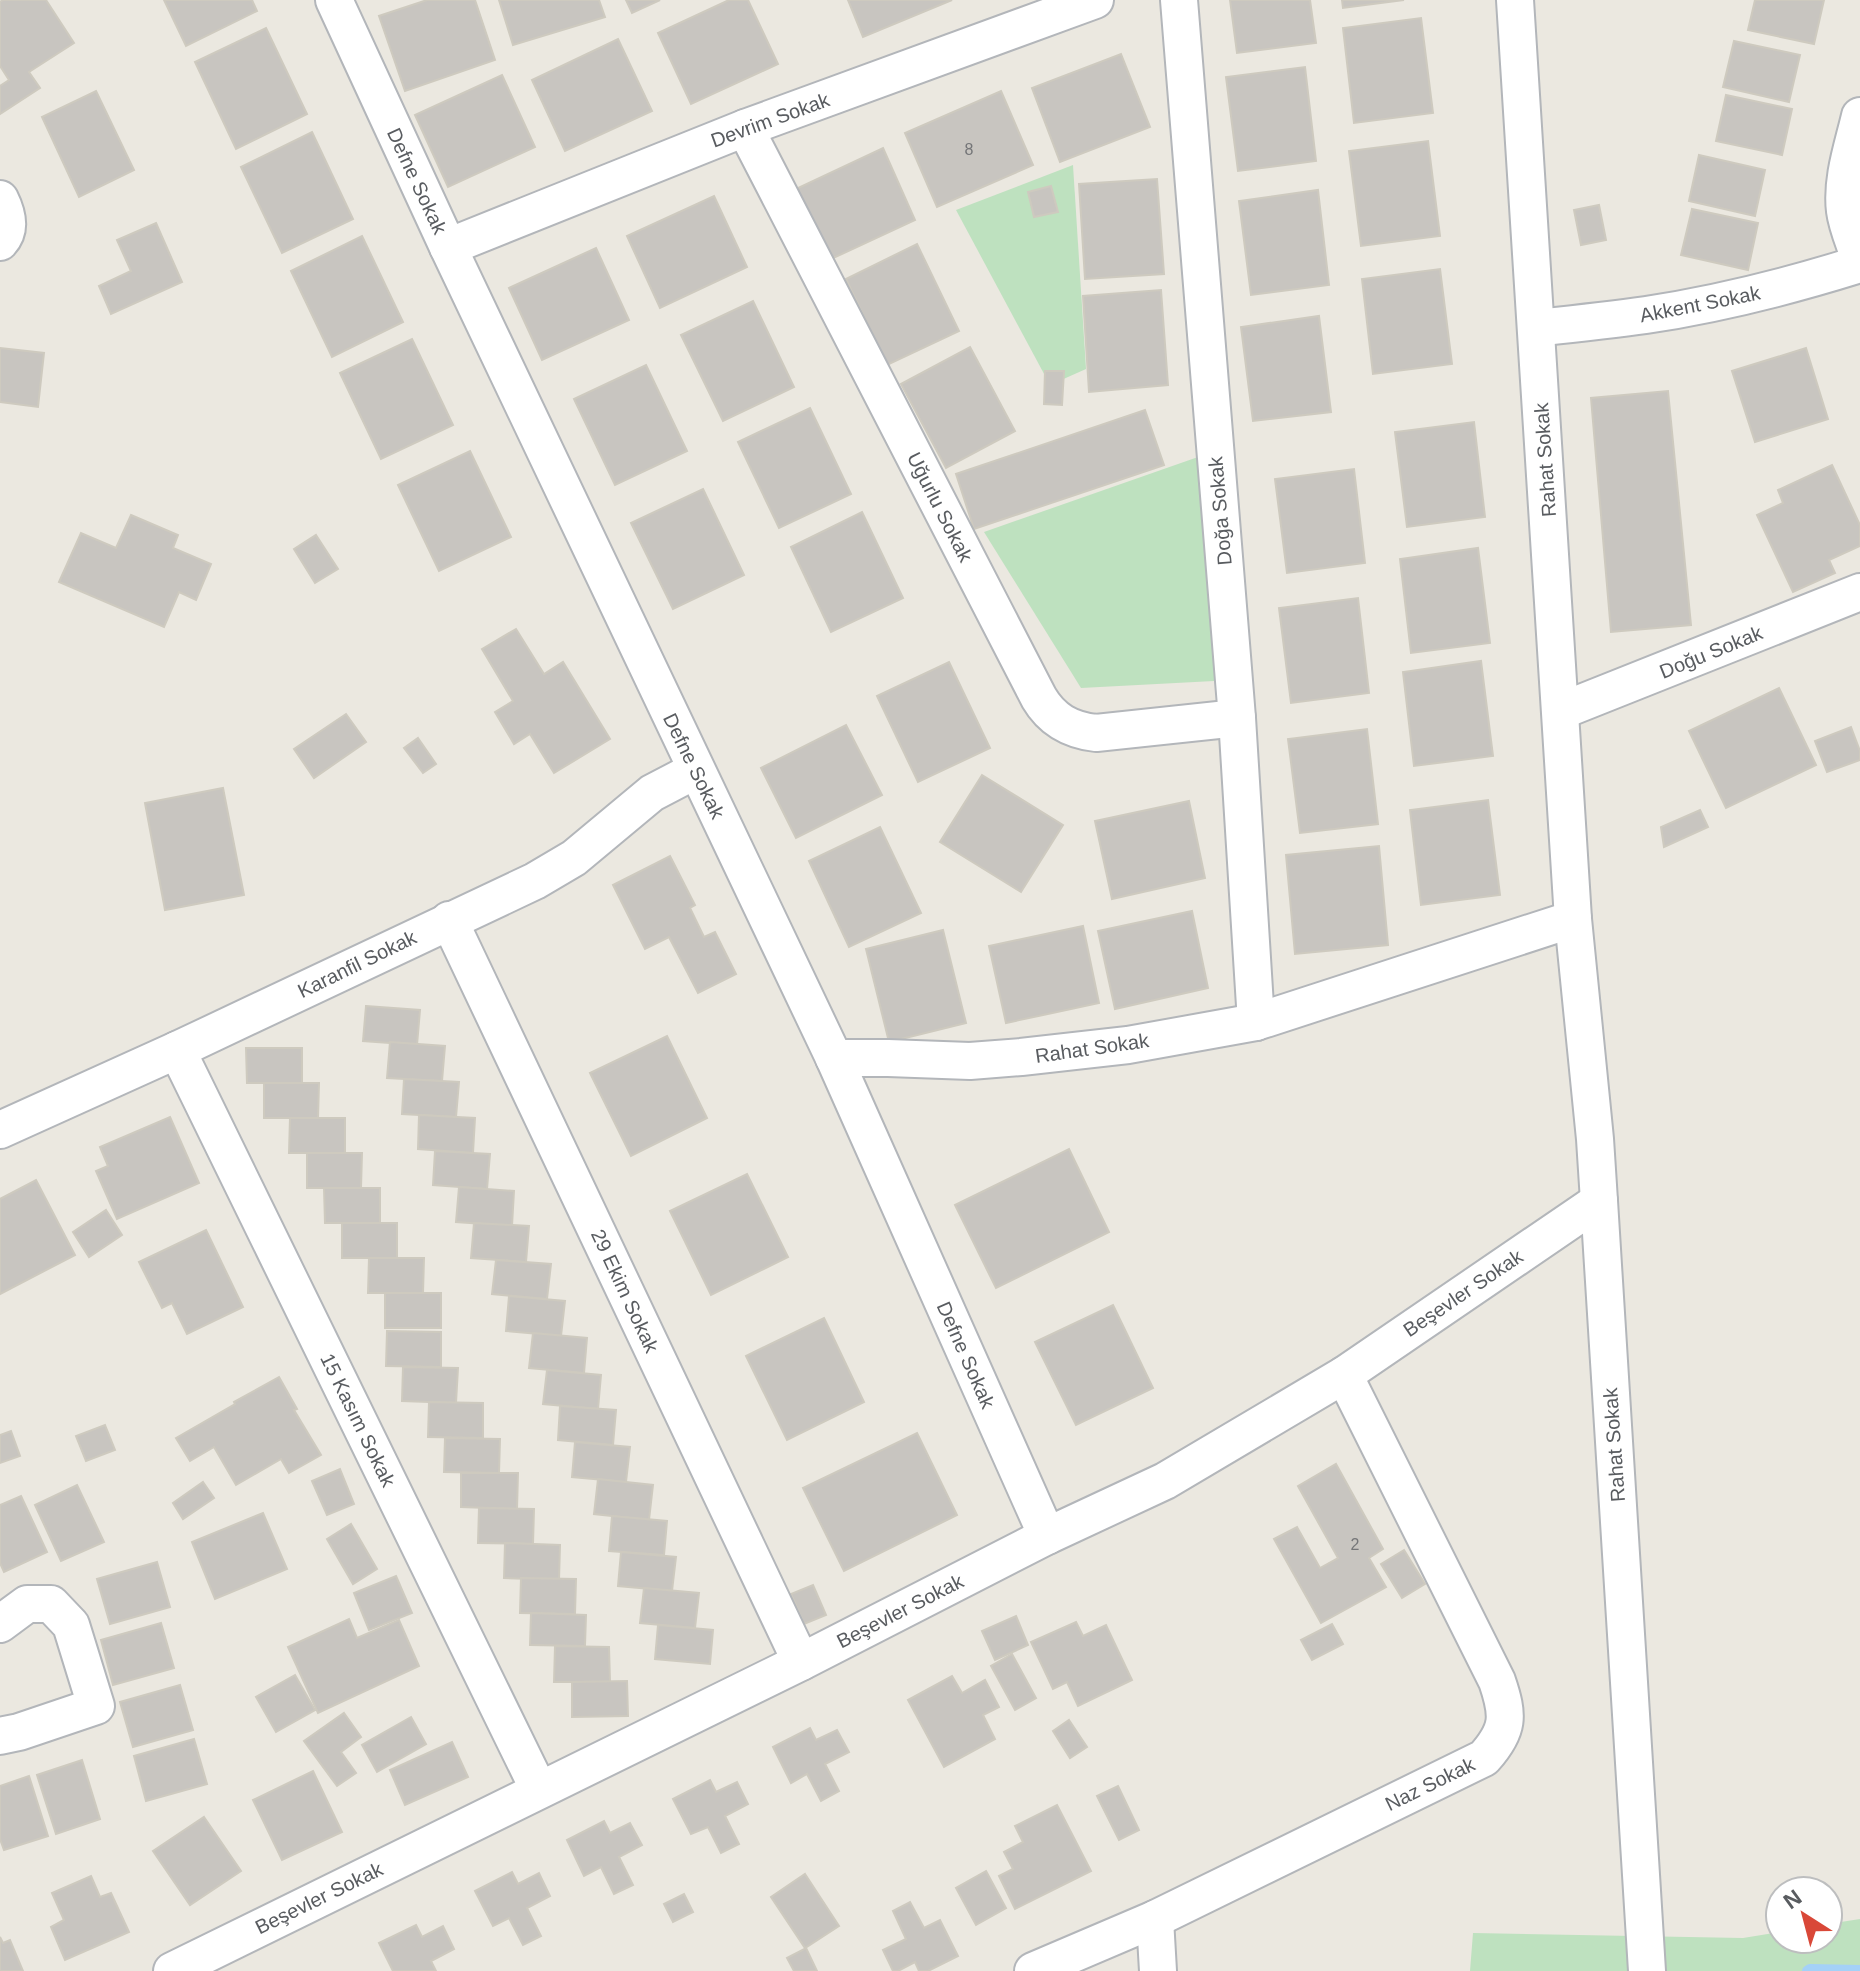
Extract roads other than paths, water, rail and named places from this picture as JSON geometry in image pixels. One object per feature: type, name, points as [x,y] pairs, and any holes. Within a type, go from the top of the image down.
[{"type":"street","name":"Defne Sokak","points":[[334,0],[448,247],[834,1058],[1047,1536]]},
{"type":"street","name":"Devrim Sokak","points":[[448,247],[745,128],[1095,0]]},
{"type":"street","name":"Doğa Sokak","points":[[1179,0],[1237,718],[1256,1022]]},
{"type":"street","name":"Rahat Sokak","points":[[1515,0],[1573,919],[1595,1139],[1647,1971]]},
{"type":"street","points":[[1860,116],[1844,191],[1845,213],[1860,262]]},
{"type":"street","name":"Uğurlu Sokak","points":[[745,128],[1031,684],[1051,716],[1074,729],[1096,733],[1237,718]]},
{"type":"street","points":[[0,199],[8,226],[0,242]]},
{"type":"street","name":"Akkent Sokak","points":[[1536,328],[1647,315],[1701,305],[1774,289],[1860,262]]},
{"type":"street","name":"Doğu Sokak","points":[[1561,711],[1860,592]]},
{"type":"street","name":"Karanfil Sokak","points":[[0,1130],[535,881],[595,841],[652,793],[696,770]]},
{"type":"street","name":"Rahat Sokak","points":[[834,1058],[970,1061],[1021,1057],[1128,1045],[1256,1022],[1573,919]]},
{"type":"street","name":"29 Ekim Sokak","points":[[449,920],[801,1662]]},
{"type":"street","name":"15 Kasım Sokak","points":[[177,1050],[539,1790]]},
{"type":"street","name":"Beşevler Sokak","points":[[172,1971],[801,1662],[1047,1536],[1165,1481],[1344,1375],[1599,1201]]},
{"type":"street","name":"Naz Sokak","points":[[1033,1971],[1155,1919],[1484,1758],[1499,1741],[1505,1720],[1497,1681],[1344,1375]]},
{"type":"street","points":[[0,1624],[27,1604],[51,1604],[71,1625],[96,1706],[0,1736]]},
{"type":"street","points":[[1155,1919],[1158,1971]]},
{"type":"waterway","points":[[1807,1971],[1860,1970]]}]
